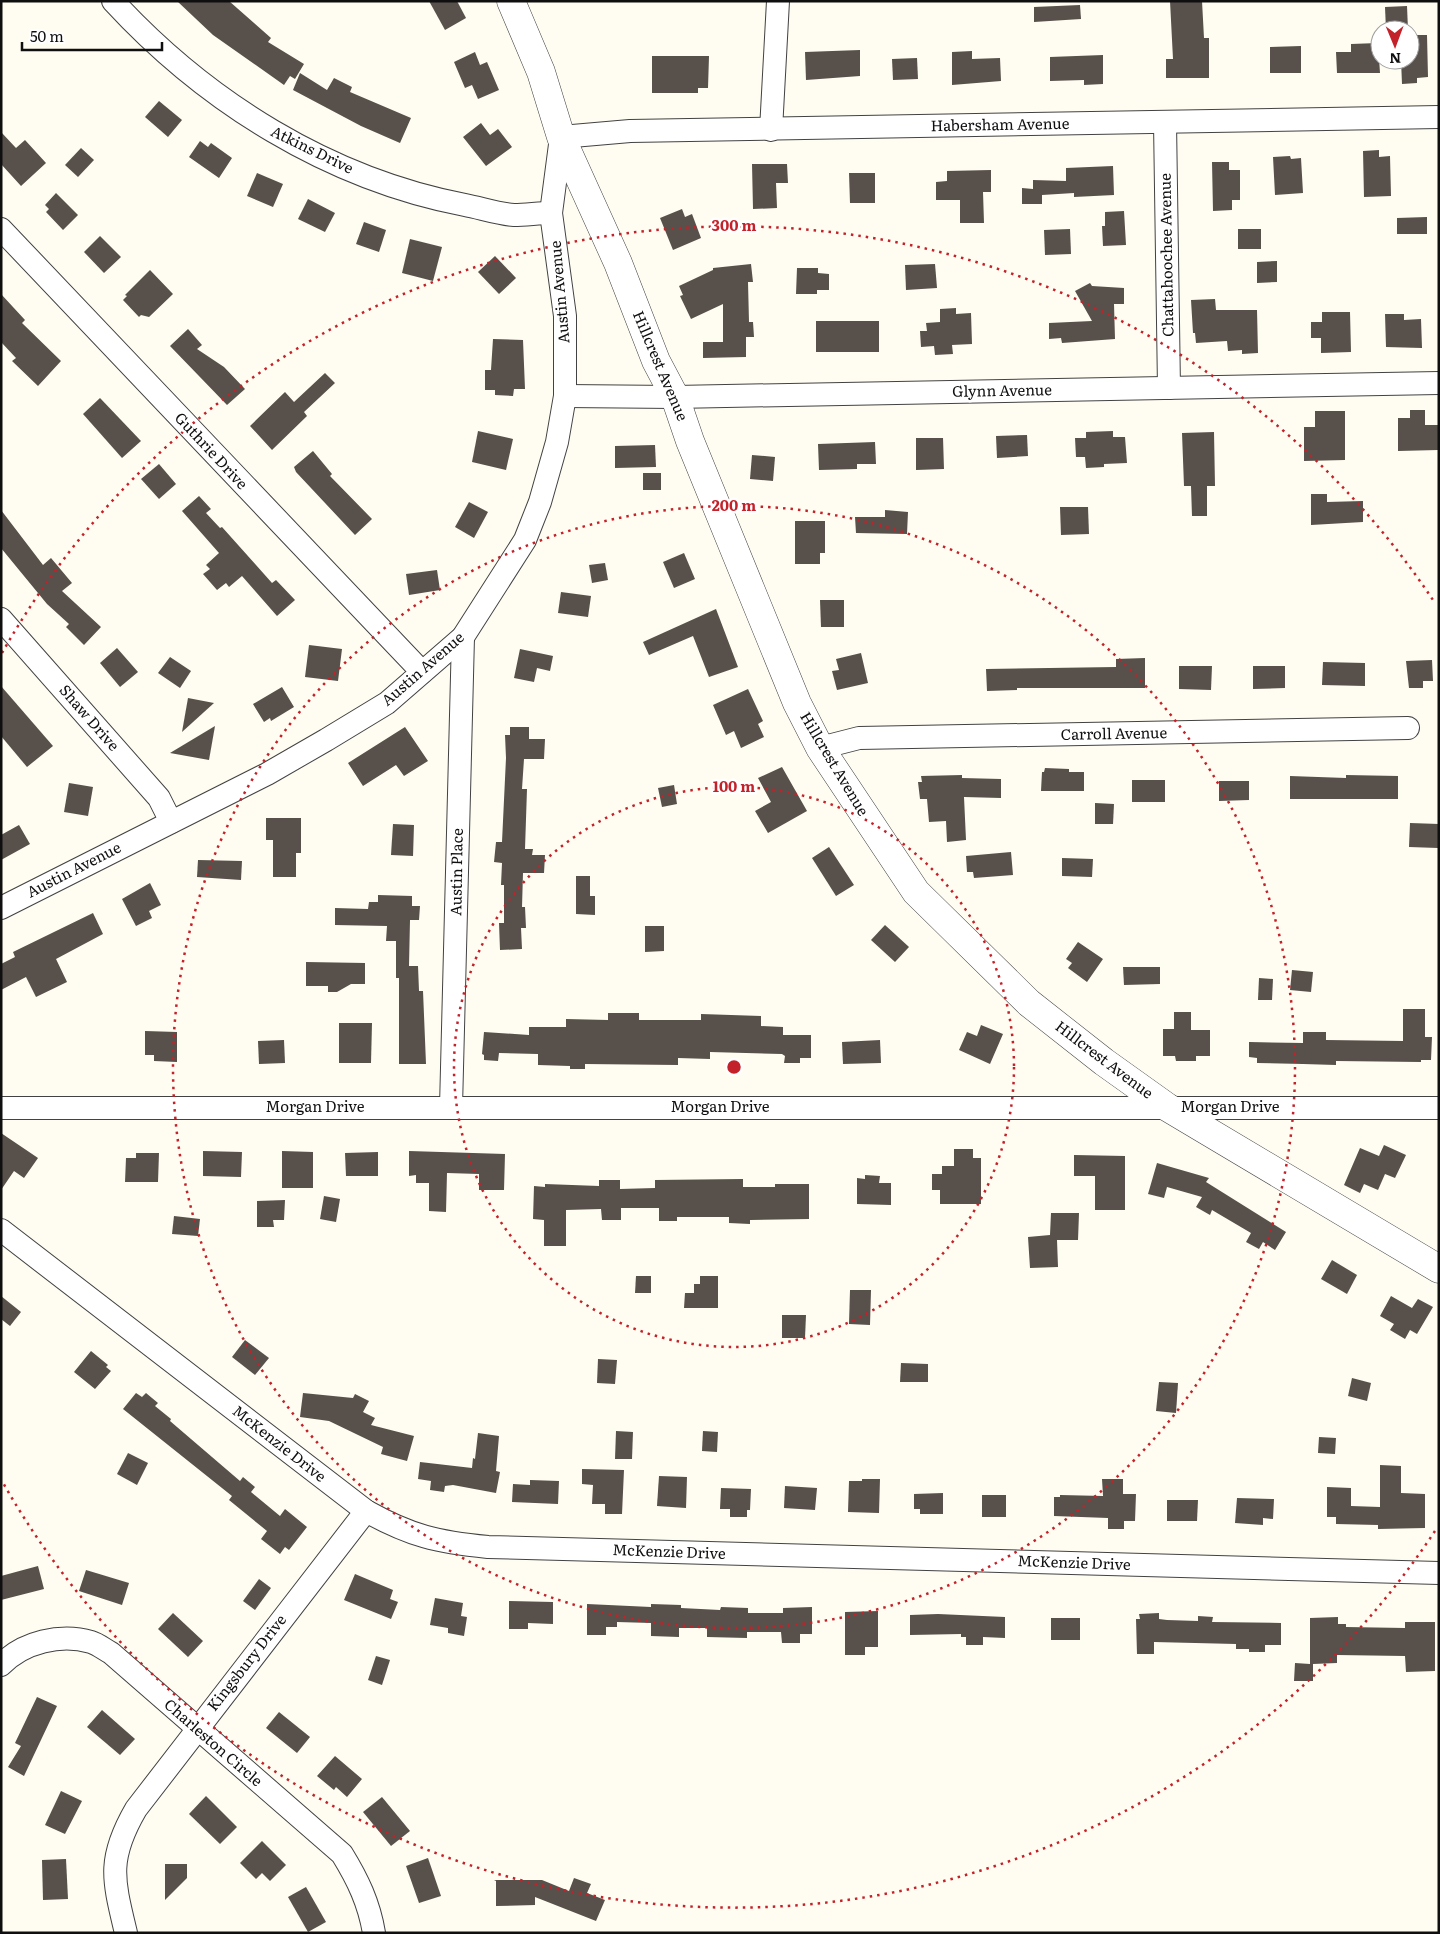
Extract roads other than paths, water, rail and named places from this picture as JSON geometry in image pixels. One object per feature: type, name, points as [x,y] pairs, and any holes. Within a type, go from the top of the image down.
[{"type":"street","name":"Atkins Drive","points":[[113,1],[148,39],[202,84],[253,119],[289,140],[372,179],[434,199],[513,215],[551,213]]},
{"type":"street","points":[[771,130],[778,1]]},
{"type":"street","name":"Hillcrest Avenue","points":[[513,3],[541,72],[561,137],[618,263],[656,361],[675,397],[690,441],[774,652],[797,703],[820,748],[916,892],[1029,1003],[1104,1062],[1167,1107],[1439,1269]]},
{"type":"street","name":"Habersham Avenue","points":[[561,137],[630,131],[1439,118]]},
{"type":"street","name":"Chattahoochee Avenue","points":[[1165,122],[1169,388]]},
{"type":"street","name":"Austin Avenue","points":[[1,908],[267,774],[326,740],[387,703],[463,637],[525,540],[540,502],[557,442],[565,396],[565,316],[551,213],[561,137]]},
{"type":"street","name":"Guthrie Drive","points":[[1,229],[422,672]]},
{"type":"street","name":"Glynn Avenue","points":[[565,396],[675,397],[1439,383]]},
{"type":"street","name":"Shaw Drive","points":[[1,619],[160,798],[172,822]]},
{"type":"street","name":"Austin Place","points":[[451,1107],[463,637]]},
{"type":"street","name":"Carroll Avenue","points":[[820,748],[859,738],[1408,728]]},
{"type":"street","name":"Morgan Drive","points":[[1,1108],[1439,1108]]},
{"type":"street","name":"McKenzie Drive","points":[[1,1230],[366,1511],[415,1535],[449,1543],[488,1547],[1439,1573]]},
{"type":"street","name":"Kingsbury Drive","points":[[126,1933],[115,1887],[114,1866],[124,1829],[136,1809],[196,1729],[366,1511]]},
{"type":"street","name":"Charleston Circle","points":[[1,1665],[17,1652],[37,1643],[56,1639],[92,1642],[111,1654],[342,1854],[358,1879],[370,1909],[374,1933]]}]
